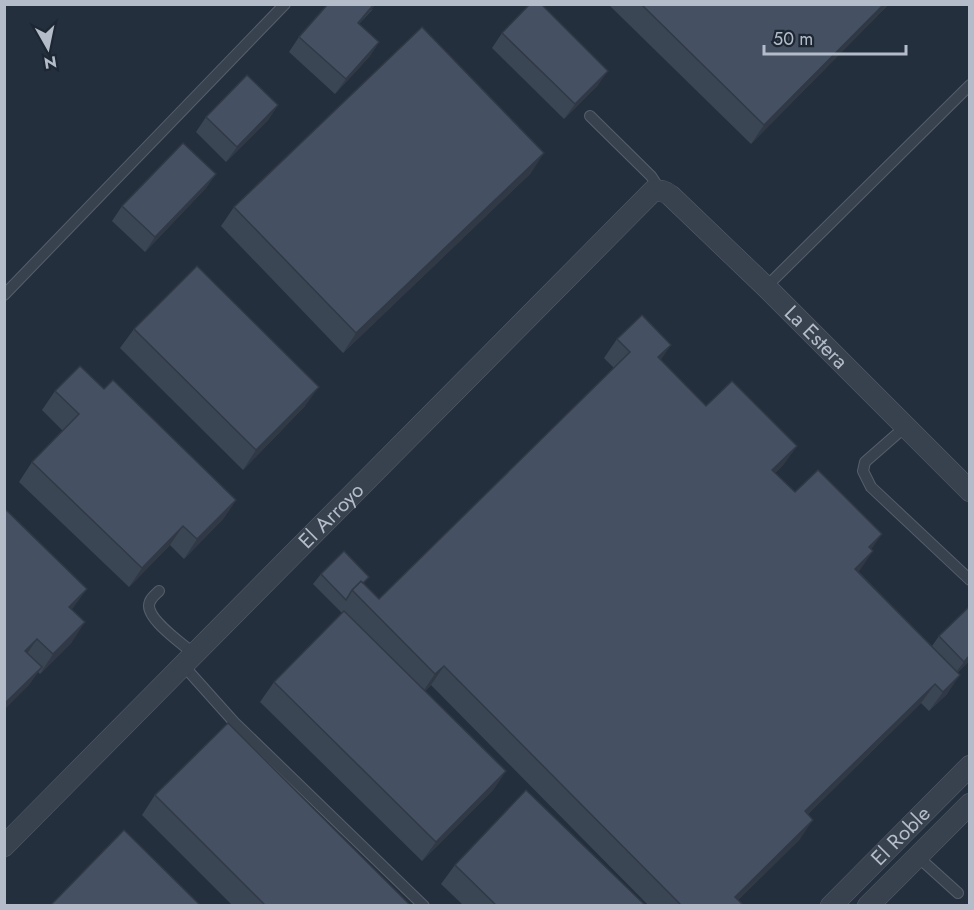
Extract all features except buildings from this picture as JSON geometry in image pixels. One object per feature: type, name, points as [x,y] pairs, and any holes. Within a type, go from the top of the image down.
[{"type":"street","name":"La Estera","points":[[660,190],[671,196],[766,287],[969,491]]},
{"type":"street","name":"El Arroyo","points":[[4,846],[648,195],[660,190]]},
{"type":"street","name":"El Roble","points":[[831,906],[969,766]]},
{"type":"street","name":"El Roble","points":[[868,906],[969,804]]},
{"type":"lane","points":[[4,295],[285,4]]},
{"type":"lane","points":[[766,287],[969,85]]},
{"type":"lane","points":[[590,116],[651,176],[660,190]]},
{"type":"lane","points":[[906,427],[865,462],[863,471],[871,487],[969,580]]},
{"type":"lane","points":[[159,591],[150,600],[151,615],[167,631],[234,722],[424,906]]},
{"type":"lane","points":[[917,856],[958,893]]}]
